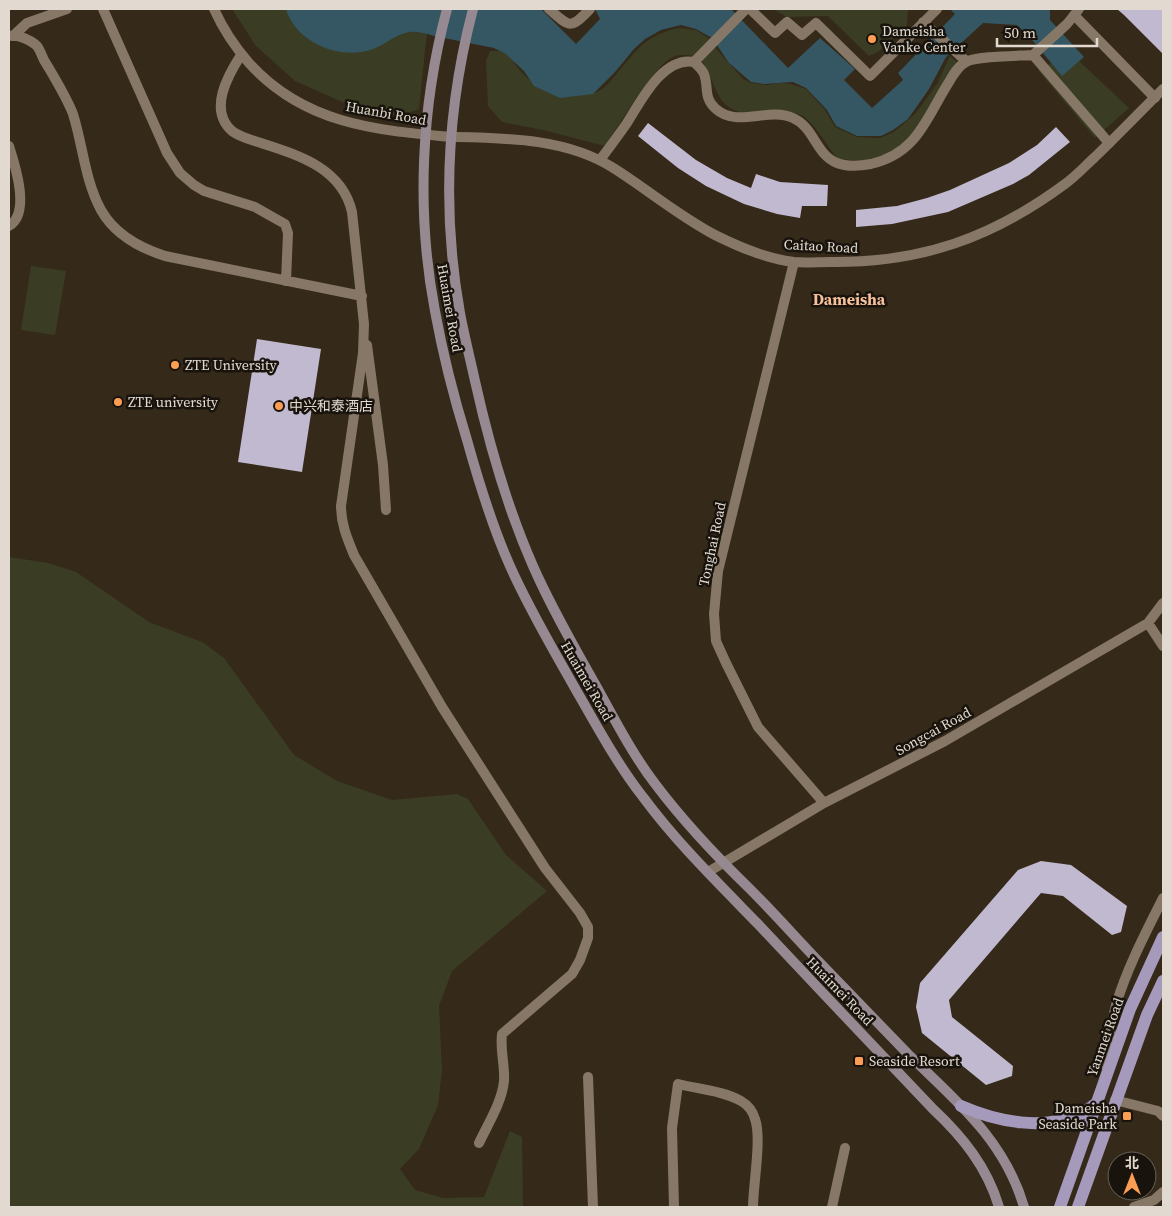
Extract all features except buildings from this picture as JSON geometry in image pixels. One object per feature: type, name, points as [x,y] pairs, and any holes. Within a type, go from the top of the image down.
[{"type":"main road","name":"Huaimei Road","points":[[447,9],[433,80],[426,135],[425,219],[434,309],[456,403],[479,481],[509,564],[539,624],[613,754],[640,794],[679,842],[957,1132],[982,1167],[999,1207]]},
{"type":"main road","name":"Huaimei Road","points":[[472,9],[454,99],[450,168],[451,225],[460,312],[502,484],[534,567],[563,627],[643,766],[676,811],[724,864],[872,1018],[989,1136],[1003,1157],[1016,1184],[1024,1207]]},
{"type":"main road","name":"Yanmei Road","points":[[1060,1207],[1130,1009],[1163,937]]},
{"type":"main road","points":[[1078,1207],[1115,1100],[1147,1015],[1163,980]]},
{"type":"main road","points":[[961,1106],[981,1115],[1000,1120],[1045,1122],[1064,1119],[1082,1113],[1097,1103]]},
{"type":"street","points":[[11,36],[27,23],[67,9]]},
{"type":"street","points":[[103,9],[167,153],[180,173],[204,191],[255,207],[285,224],[288,233],[286,281]]},
{"type":"street","name":"Huanbi Road","points":[[214,9],[228,36],[257,72],[277,90],[298,104],[366,127],[452,137]]},
{"type":"street","points":[[549,9],[566,23],[572,24],[577,22],[590,9]]},
{"type":"street","points":[[694,62],[748,9],[775,33],[787,22],[802,35],[816,23],[870,76],[937,9]]},
{"type":"street","points":[[600,160],[644,95],[662,74],[674,64],[687,61],[694,62],[704,74],[707,96],[715,108],[726,116],[741,118],[775,114],[792,118],[807,128],[823,153],[837,163],[858,166],[886,160],[908,146],[922,130],[955,72],[966,61],[983,57],[1033,55],[1050,41],[1076,12],[1155,98]]},
{"type":"street","points":[[923,22],[966,61]]},
{"type":"street","points":[[11,36],[25,39],[37,46],[72,113],[91,187],[102,211],[113,226],[126,238],[144,249],[165,256],[362,296]]},
{"type":"street","points":[[242,55],[224,87],[221,103],[223,118],[227,125],[238,135],[295,154],[314,163],[328,172],[342,187],[347,196],[352,212],[364,324],[383,465],[386,510]]},
{"type":"street","points":[[1033,55],[1109,143]]},
{"type":"street","name":"Caitao Road","points":[[452,137],[478,137],[548,144],[574,150],[600,160],[614,168],[671,209],[715,235],[760,253],[794,262],[861,262],[904,257],[946,247],[968,239],[1027,209],[1066,183],[1163,90]]},
{"type":"street","points":[[9,146],[15,165],[20,193],[19,213],[14,222],[9,226]]},
{"type":"street","name":"Tonghai Road","points":[[794,262],[718,571],[714,614],[716,641],[758,727],[824,803]]},
{"type":"street","points":[[364,324],[363,353],[341,506],[344,532],[354,555],[442,707],[545,868],[580,913],[588,927],[588,938],[580,960],[572,974],[502,1034],[500,1046],[504,1079],[502,1092],[480,1142]]},
{"type":"street","name":"Songcai Road","points":[[708,872],[824,803],[945,741],[1148,623],[1163,603]]},
{"type":"street","points":[[1148,623],[1163,646]]},
{"type":"street","points":[[1104,1082],[1110,1031],[1117,1003],[1141,941],[1163,898]]},
{"type":"street","points":[[588,1077],[593,1207]]},
{"type":"street","points":[[674,1207],[672,1128],[678,1084],[731,1097],[743,1102],[752,1110],[756,1120],[758,1135],[753,1207]]},
{"type":"street","points":[[1115,1100],[1158,1111],[1163,1116]]},
{"type":"street","points":[[832,1207],[845,1148]]},
{"type":"street","points":[[1134,1207],[1154,1200],[1163,1192]]},
{"type":"green space","points":[[232,9],[432,9],[426,41],[419,109],[400,116],[356,108],[295,81],[256,46]]},
{"type":"green space","name":"Dameisha Vanke Center","points":[[773,9],[908,9],[907,25],[878,52],[869,56],[828,16],[787,17]]},
{"type":"green space","points":[[679,28],[696,30],[710,39],[743,79],[751,83],[767,85],[791,84],[806,89],[825,110],[835,127],[857,137],[880,138],[894,132],[916,113],[937,84],[950,56],[957,62],[924,118],[912,134],[898,147],[881,156],[861,160],[837,158],[812,124],[799,114],[770,110],[740,112],[732,109],[721,100],[702,62],[690,55],[675,56],[664,63],[636,98],[605,146],[543,130],[502,122],[488,106],[486,61],[490,51],[499,51],[510,55],[522,73],[539,87],[559,94],[581,95],[600,91],[612,80],[638,49],[651,38]]},
{"type":"green space","points":[[1079,61],[1129,108],[1095,138],[1038,70],[1051,63],[1062,75]]},
{"type":"green space","points":[[31,266],[66,271],[55,335],[21,330]]},
{"type":"green space","points":[[9,557],[48,563],[76,572],[149,622],[202,642],[224,658],[294,755],[337,781],[392,800],[457,794],[468,799],[506,855],[547,891],[452,971],[439,1006],[442,1070],[438,1105],[419,1149],[400,1169],[415,1190],[443,1198],[484,1197],[510,1131],[522,1137],[523,1207],[9,1207]]},
{"type":"water","points":[[286,9],[541,9],[576,44],[600,19],[595,9],[731,9],[788,68],[820,38],[855,69],[844,80],[872,108],[903,80],[898,73],[955,14],[950,9],[1050,9],[1050,20],[1084,57],[1062,76],[1028,35],[1017,25],[983,23],[946,57],[929,89],[908,119],[881,136],[857,136],[836,126],[827,110],[806,88],[793,82],[764,84],[751,82],[729,63],[712,38],[696,29],[681,25],[661,30],[645,39],[593,94],[560,98],[534,86],[524,71],[506,54],[494,48],[414,32],[401,34],[373,49],[347,53],[334,51],[309,40],[291,21]]},
{"type":"place","name":"Dameisha Vanke Center","points":[[872,39]]},
{"type":"place","name":"ZTE University","points":[[175,365]]},
{"type":"place","name":"ZTE university","points":[[118,402]]},
{"type":"place","name":"中兴和泰酒店","points":[[279,406]]},
{"type":"place","name":"Seaside Resort","points":[[859,1061]]},
{"type":"place","name":"Dameisha Seaside Park","points":[[1127,1116]]},
{"type":"district","name":"Dameisha","points":[[849,299]]}]
